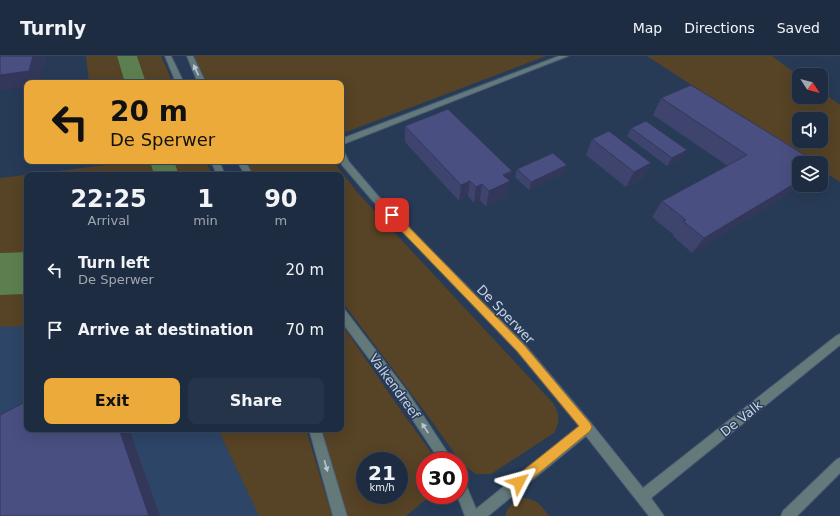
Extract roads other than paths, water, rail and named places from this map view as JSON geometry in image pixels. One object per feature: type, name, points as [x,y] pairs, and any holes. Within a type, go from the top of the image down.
[{"type":"street","points":[[168,56],[179,80]]},
{"type":"street","points":[[190,56],[201,80]]},
{"type":"street","points":[[344,141],[565,56]]},
{"type":"street","name":"De Sperwer","points":[[344,161],[375,198],[521,348],[587,427],[657,516]]},
{"type":"street","name":"Valkendreef","points":[[344,317],[403,395],[441,452]]},
{"type":"street","name":"De Valk","points":[[642,497],[840,339]]},
{"type":"street","points":[[478,516],[587,427]]},
{"type":"street","points":[[316,432],[340,516]]},
{"type":"street","points":[[788,516],[840,464]]},
{"type":"street","points":[[467,504],[472,516]]}]
